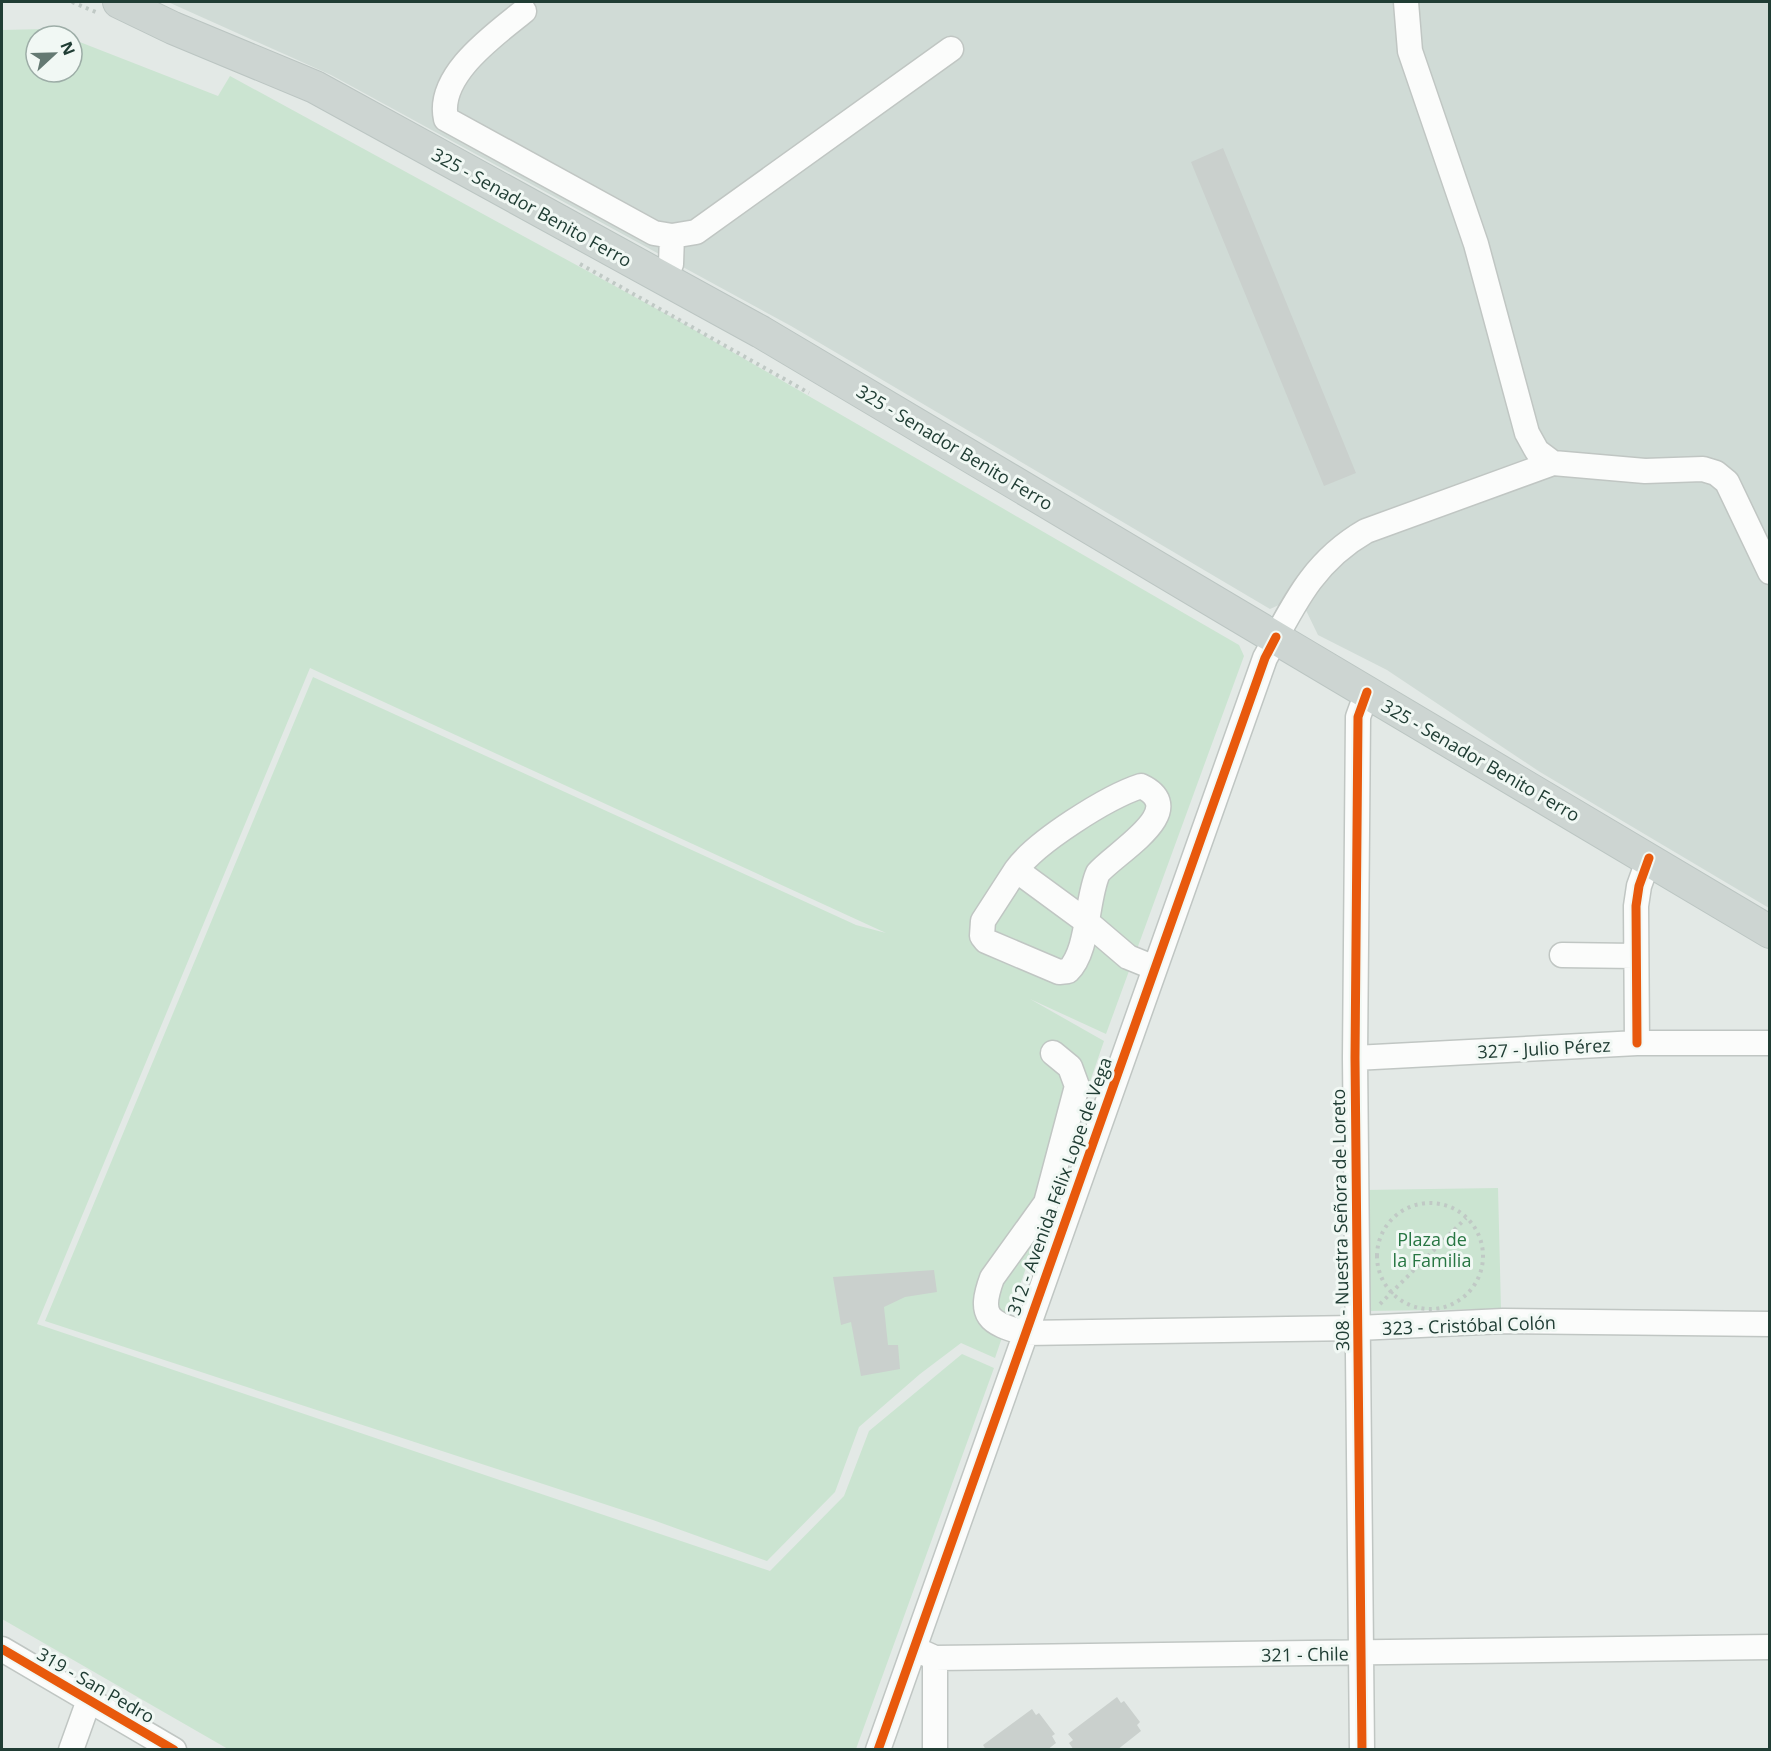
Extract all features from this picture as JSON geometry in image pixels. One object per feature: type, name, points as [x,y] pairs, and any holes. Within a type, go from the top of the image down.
[{"type":"main road","name":"325 - Senador Benito Ferro","points":[[109,8],[173,28],[272,67],[315,87],[760,332],[1649,858],[1770,933]]},
{"type":"street","points":[[1406,2],[1410,51],[1476,244],[1527,433],[1537,451],[1553,464],[1644,471],[1703,470],[1716,473],[1727,482],[1770,572]]},
{"type":"street","points":[[524,11],[466,62],[455,78],[446,101],[446,118],[654,233],[672,236],[696,232],[951,49]]},
{"type":"street","points":[[664,279],[671,264],[672,236]]},
{"type":"street","name":"312 - Avenida Félix Lope de Vega","points":[[878,1749],[925,1654],[1024,1333],[1264,658],[1287,614],[1326,559],[1343,544],[1366,531],[1553,464]]},
{"type":"street","name":"308 - Nuestra Señora de Loreto","points":[[1362,1749],[1355,1058],[1358,717],[1367,692]]},
{"type":"street","points":[[1141,786],[1152,792],[1159,801],[1159,814],[1152,824],[1098,873],[1093,884],[1087,922],[1074,966],[1068,971],[1059,972],[987,941],[982,936],[983,921],[1016,870],[1038,845],[1121,795],[1141,786]]},
{"type":"street","points":[[1637,1043],[1635,956],[1638,886],[1649,858]]},
{"type":"street","points":[[1016,870],[1087,922],[1128,957],[1155,968]]},
{"type":"street","points":[[1562,955],[1635,956]]},
{"type":"street","name":"327 - Julio Pérez","points":[[1355,1058],[1637,1043],[1770,1043]]},
{"type":"street","points":[[1024,1333],[990,1320],[985,1308],[992,1278],[1038,1217],[1049,1193],[1077,1086],[1070,1067],[1053,1053]]},
{"type":"street","name":"323 - Cristóbal Colón","points":[[1024,1333],[1359,1328],[1503,1321],[1770,1324]]},
{"type":"street","name":"321 - Chile","points":[[925,1654],[1361,1653],[1770,1647]]},
{"type":"street","name":"319 - San Pedro","points":[[2,1649],[174,1749]]},
{"type":"street","points":[[925,1654],[936,1749]]},
{"type":"street","points":[[71,1749],[89,1700]]},
{"type":"path","points":[[72,2],[109,8]]},
{"type":"path","points":[[576,262],[816,396]]},
{"type":"path","points":[[1432,1203],[1451,1208],[1466,1218],[1478,1233],[1483,1251],[1478,1279],[1467,1294],[1451,1305],[1433,1309],[1406,1303],[1391,1291],[1381,1275],[1377,1256],[1385,1229],[1397,1215],[1414,1206],[1432,1203]]},
{"type":"path","points":[[1391,1291],[1466,1218]]},
{"type":"shaded area","points":[[168,2],[1769,2],[1769,908],[1540,772],[1387,670],[1318,635],[1299,596],[1270,609],[791,326],[331,75]]},
{"type":"green space","points":[[24,29],[24,84],[84,84],[84,44],[218,96],[230,76],[679,321],[1239,645],[1244,656],[1106,1034],[1030,999],[1104,1041],[995,1358],[961,1343],[920,1374],[859,1427],[835,1492],[767,1561],[653,1520],[45,1321],[313,677],[856,925],[886,933],[310,668],[37,1324],[770,1571],[844,1496],[869,1431],[962,1354],[994,1368],[856,1749],[228,1749],[2,1619],[2,30]]},
{"type":"green space","name":"Plaza de la Familia","points":[[1498,1188],[1501,1309],[1367,1311],[1364,1190]]},
{"type":"building","points":[[1223,148],[1356,473],[1324,486],[1191,162]]},
{"type":"building","points":[[934,1270],[937,1292],[905,1297],[884,1307],[888,1345],[898,1345],[900,1369],[861,1376],[851,1322],[841,1325],[833,1277]]},
{"type":"building","points":[[1117,1697],[1121,1703],[1124,1701],[1140,1722],[1137,1725],[1141,1731],[1117,1750],[1074,1750],[1069,1743],[1073,1740],[1068,1734]]},
{"type":"building","points":[[1032,1709],[1036,1715],[1039,1713],[1055,1734],[1052,1736],[1056,1743],[1047,1750],[986,1750],[983,1745]]},
{"type":"cycle path","points":[[878,1750],[1265,658],[1276,637]]},
{"type":"cycle path","points":[[1362,1750],[1355,1058],[1358,717],[1367,692]]},
{"type":"cycle path","points":[[1637,1043],[1636,906],[1639,886],[1649,858]]},
{"type":"cycle path","points":[[2,1649],[174,1750]]}]
